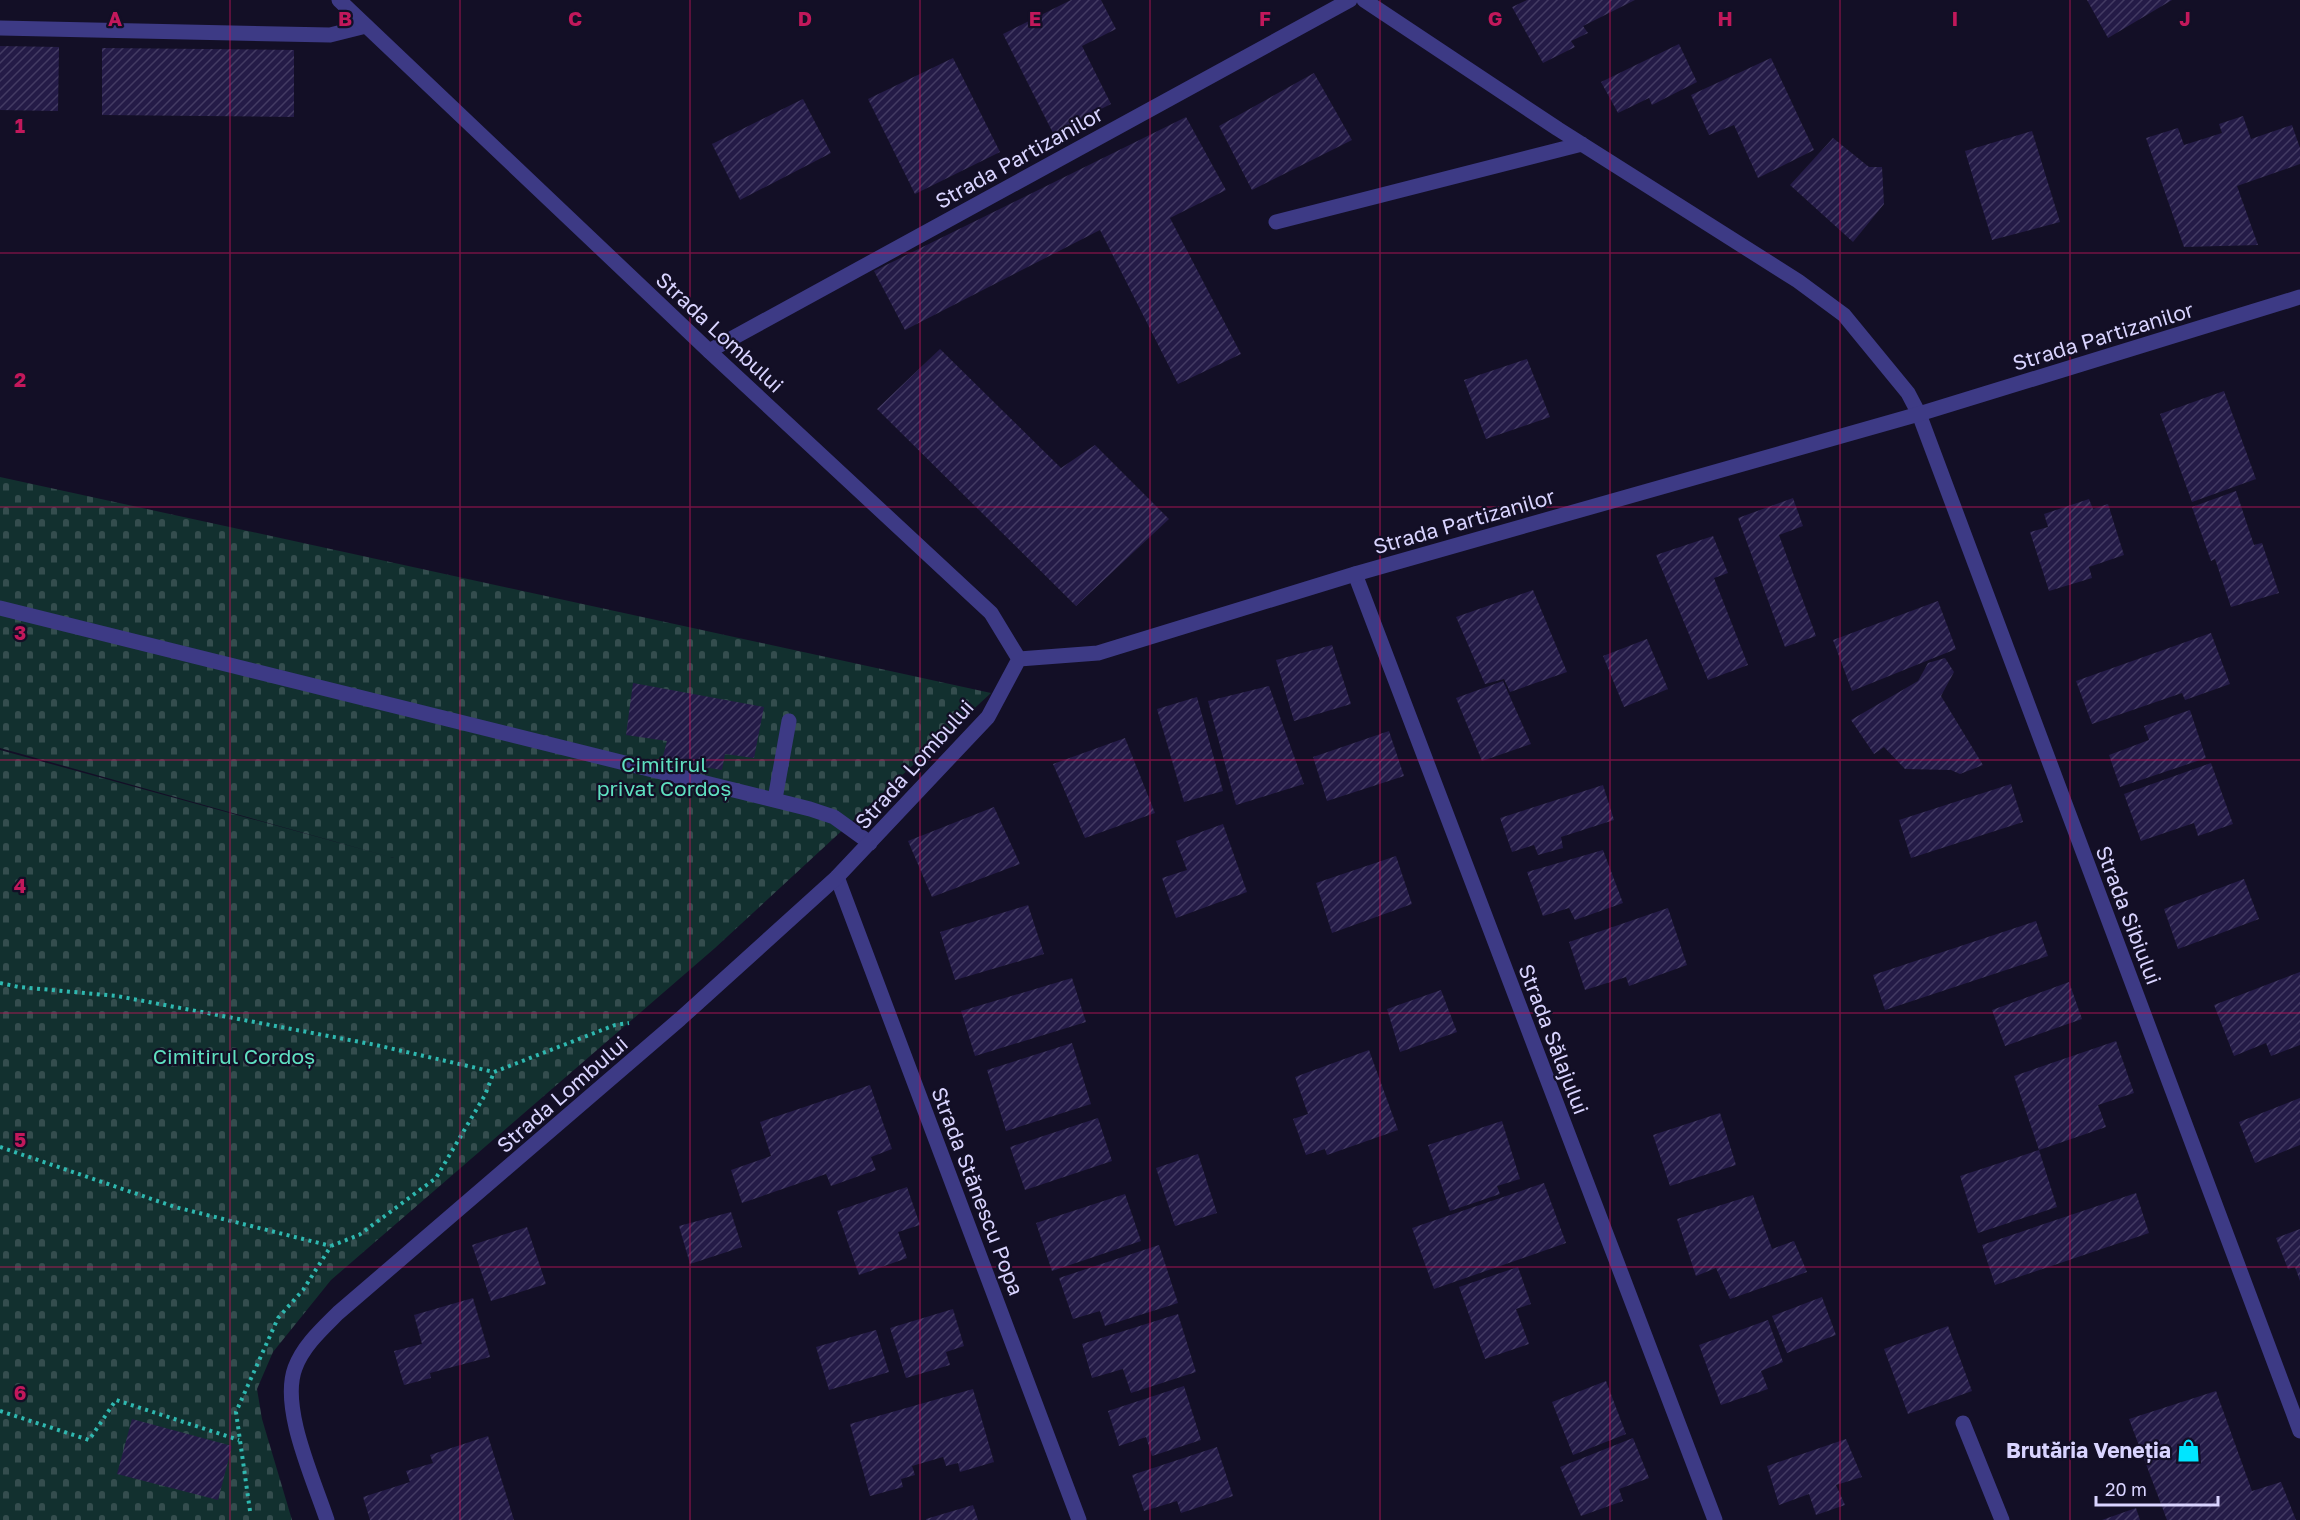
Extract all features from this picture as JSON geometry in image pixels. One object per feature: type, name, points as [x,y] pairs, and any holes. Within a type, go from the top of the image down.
[{"type":"street","name":"Strada Lombului","points":[[327,1520],[294,1419],[290,1392],[295,1367],[310,1342],[338,1313],[680,1019],[837,877],[988,717],[1019,659],[991,613],[709,351],[339,0]]},
{"type":"street","name":"Strada Partizanilor","points":[[709,351],[1350,0]]},
{"type":"street","points":[[1364,0],[1582,144],[1798,280],[1844,315],[1908,393],[1919,414]]},
{"type":"street","points":[[0,28],[330,35],[366,26]]},
{"type":"street","points":[[1276,222],[1582,144]]},
{"type":"street","name":"Strada Partizanilor","points":[[1019,659],[1098,654],[1354,574],[1919,414],[2300,297]]},
{"type":"street","name":"Strada Sibiului","points":[[1919,414],[2300,1431]]},
{"type":"street","name":"Strada Sălajului","points":[[1354,574],[1715,1520]]},
{"type":"street","points":[[0,608],[810,809],[834,818],[870,843]]},
{"type":"street","points":[[775,800],[789,721]]},
{"type":"street","name":"Strada Stănescu Popa","points":[[837,877],[1079,1520]]},
{"type":"street","points":[[1963,1423],[2002,1520]]},
{"type":"path","points":[[0,983],[19,987],[117,996],[376,1045],[494,1072],[615,1025],[652,1019],[680,1019]]},
{"type":"path","points":[[0,1147],[175,1207],[331,1246]]},
{"type":"path","points":[[0,1411],[89,1440],[116,1400],[239,1440]]},
{"type":"green space","points":[[0,477],[991,693],[715,948],[331,1280],[273,1352],[257,1389],[262,1419],[292,1520],[0,1520],[0,750],[394,858],[0,748]]},
{"type":"building","points":[[1071,0],[1101,0],[1116,29],[1082,46],[1111,104],[1053,133],[1003,34]]},
{"type":"building","points":[[1527,0],[1635,0],[1583,26],[1588,33],[1571,41],[1575,47],[1543,63],[1512,7]]},
{"type":"building","points":[[2087,0],[2172,0],[2108,38]]},
{"type":"building","points":[[1679,44],[1697,82],[1652,105],[1649,98],[1618,113],[1601,82]]},
{"type":"building","points":[[0,46],[59,47],[58,111],[0,110]]},
{"type":"building","points":[[102,48],[294,50],[294,117],[102,115]]},
{"type":"building","points":[[953,58],[1000,152],[915,194],[868,99]]},
{"type":"building","points":[[1771,58],[1814,150],[1758,178],[1734,125],[1709,135],[1691,95]]},
{"type":"building","points":[[1314,73],[1352,140],[1252,190],[1219,126]]},
{"type":"building","points":[[803,99],[831,153],[740,200],[712,144]]},
{"type":"building","points":[[2243,116],[2251,139],[2292,125],[2300,148],[2300,164],[2237,186],[2258,245],[2184,247],[2146,138],[2178,128],[2184,145],[2222,133],[2219,124]]},
{"type":"building","points":[[1186,117],[1226,190],[1170,218],[1241,354],[1178,384],[1100,230],[905,330],[874,271]]},
{"type":"building","points":[[2032,131],[2060,222],[1992,240],[1965,151]]},
{"type":"building","points":[[1833,138],[1869,167],[1882,167],[1884,204],[1853,242],[1790,185]]},
{"type":"building","points":[[940,349],[1061,468],[1095,445],[1169,519],[1076,606],[877,409]]},
{"type":"building","points":[[1527,359],[1550,417],[1486,439],[1464,380]]},
{"type":"building","points":[[2224,391],[2256,479],[2192,502],[2160,414]]},
{"type":"building","points":[[2236,491],[2254,545],[2262,543],[2279,593],[2231,607],[2215,559],[2211,561],[2192,507]]},
{"type":"building","points":[[1793,498],[1803,526],[1779,535],[1816,636],[1785,647],[1738,518]]},
{"type":"building","points":[[2089,499],[2093,509],[2108,504],[2124,555],[2089,567],[2092,578],[2049,591],[2030,532],[2048,527],[2044,514]]},
{"type":"building","points":[[1713,536],[1728,573],[1714,578],[1748,665],[1708,680],[1656,555]]},
{"type":"building","points":[[1533,590],[1567,672],[1510,692],[1504,679],[1485,684],[1456,617]]},
{"type":"building","points":[[1938,601],[1956,649],[1852,691],[1833,640]]},
{"type":"building","points":[[2211,633],[2230,684],[2185,700],[2182,693],[2092,724],[2076,681]]},
{"type":"building","points":[[1647,639],[1668,689],[1624,707],[1603,656]]},
{"type":"building","points":[[1332,645],[1351,704],[1294,721],[1276,660]]},
{"type":"building","points":[[1945,658],[1954,672],[1941,696],[1983,765],[1960,774],[1951,770],[1905,769],[1884,747],[1874,754],[1851,720],[1918,681],[1928,663]]},
{"type":"building","points":[[1503,681],[1531,744],[1482,761],[1456,698]]},
{"type":"building","points":[[633,683],[764,707],[754,758],[725,754],[722,770],[662,760],[667,741],[626,735]]},
{"type":"building","points":[[1269,686],[1304,784],[1236,805],[1208,701]]},
{"type":"building","points":[[1197,697],[1223,791],[1184,802],[1157,709]]},
{"type":"building","points":[[2190,710],[2206,758],[2120,787],[2109,755],[2149,740],[2144,726]]},
{"type":"building","points":[[1389,731],[1404,776],[1327,801],[1313,757]]},
{"type":"building","points":[[1125,738],[1155,813],[1085,838],[1053,764]]},
{"type":"building","points":[[2211,763],[2233,824],[2198,836],[2194,823],[2141,841],[2124,794]]},
{"type":"building","points":[[2011,784],[2023,822],[1911,858],[1899,820]]},
{"type":"building","points":[[1603,785],[1614,820],[1561,837],[1563,848],[1538,855],[1534,845],[1512,852],[1500,818]]},
{"type":"building","points":[[994,807],[1020,864],[932,897],[908,841]]},
{"type":"building","points":[[1223,824],[1247,892],[1176,918],[1162,878],[1187,870],[1176,841]]},
{"type":"building","points":[[1603,850],[1623,903],[1575,920],[1569,908],[1543,916],[1527,872]]},
{"type":"building","points":[[1396,856],[1412,904],[1332,933],[1316,883]]},
{"type":"building","points":[[2244,879],[2259,919],[2178,949],[2164,909]]},
{"type":"building","points":[[1028,905],[1044,954],[955,980],[940,932]]},
{"type":"building","points":[[1668,908],[1687,965],[1629,986],[1626,977],[1585,990],[1569,942]]},
{"type":"building","points":[[2036,921],[2048,956],[1885,1010],[1873,975]]},
{"type":"building","points":[[2300,972],[2300,1045],[2271,1056],[2266,1043],[2234,1056],[2214,1005]]},
{"type":"building","points":[[1072,978],[1086,1022],[975,1056],[961,1011]]},
{"type":"building","points":[[2069,982],[2082,1019],[2005,1046],[1992,1010]]},
{"type":"building","points":[[1441,990],[1457,1032],[1400,1052],[1387,1009]]},
{"type":"building","points":[[2116,1041],[2134,1093],[2098,1105],[2106,1127],[2039,1150],[2014,1076]]},
{"type":"building","points":[[1072,1043],[1091,1104],[1006,1131],[987,1070]]},
{"type":"building","points":[[1369,1050],[1398,1130],[1327,1155],[1325,1149],[1306,1155],[1293,1119],[1308,1114],[1295,1077]]},
{"type":"building","points":[[870,1085],[892,1149],[871,1157],[876,1170],[831,1186],[826,1174],[742,1203],[731,1170],[771,1156],[760,1122]]},
{"type":"building","points":[[2300,1098],[2300,1145],[2255,1163],[2239,1122]]},
{"type":"building","points":[[1720,1113],[1736,1165],[1670,1186],[1653,1135]]},
{"type":"building","points":[[1098,1118],[1112,1161],[1025,1190],[1010,1147]]},
{"type":"building","points":[[1502,1121],[1520,1179],[1497,1186],[1500,1194],[1450,1211],[1428,1145]]},
{"type":"building","points":[[2039,1150],[2057,1207],[1978,1233],[1960,1176]]},
{"type":"building","points":[[1198,1154],[1217,1213],[1175,1226],[1156,1168]]},
{"type":"building","points":[[1544,1183],[1566,1243],[1434,1289],[1412,1228]]},
{"type":"building","points":[[907,1187],[920,1225],[898,1232],[907,1258],[859,1275],[837,1211]]},
{"type":"building","points":[[2136,1193],[2149,1233],[1995,1285],[1982,1245]]},
{"type":"building","points":[[1125,1194],[1141,1241],[1052,1271],[1036,1223]]},
{"type":"building","points":[[1753,1195],[1772,1249],[1794,1241],[1807,1272],[1730,1299],[1716,1268],[1696,1276],[1677,1219]]},
{"type":"building","points":[[731,1212],[742,1247],[690,1264],[679,1226]]},
{"type":"building","points":[[527,1227],[546,1284],[491,1301],[472,1245]]},
{"type":"building","points":[[2300,1229],[2300,1281],[2295,1267],[2288,1269],[2276,1238]]},
{"type":"building","points":[[1159,1245],[1178,1303],[1105,1326],[1100,1311],[1073,1319],[1059,1278]]},
{"type":"building","points":[[1518,1267],[1531,1304],[1516,1309],[1529,1344],[1485,1359],[1459,1287]]},
{"type":"building","points":[[1822,1297],[1836,1335],[1787,1353],[1772,1316]]},
{"type":"building","points":[[473,1298],[490,1357],[430,1373],[431,1378],[404,1385],[394,1351],[422,1344],[414,1315]]},
{"type":"building","points":[[953,1309],[964,1346],[946,1352],[950,1365],[906,1378],[890,1328]]},
{"type":"building","points":[[1178,1314],[1196,1372],[1131,1393],[1123,1369],[1092,1378],[1082,1344]]},
{"type":"building","points":[[1768,1320],[1783,1362],[1761,1371],[1768,1389],[1721,1405],[1699,1345]]},
{"type":"building","points":[[1948,1326],[1972,1391],[1908,1414],[1884,1349]]},
{"type":"building","points":[[876,1330],[889,1372],[829,1390],[816,1347]]},
{"type":"building","points":[[1606,1381],[1626,1434],[1573,1455],[1552,1402]]},
{"type":"building","points":[[1184,1386],[1201,1440],[1152,1456],[1146,1437],[1119,1446],[1108,1411]]},
{"type":"building","points":[[973,1389],[994,1462],[960,1472],[958,1463],[946,1466],[943,1457],[912,1466],[915,1475],[901,1479],[903,1487],[870,1496],[850,1424]]},
{"type":"building","name":"Brutăria Veneția","points":[[2216,1391],[2252,1491],[2281,1482],[2296,1520],[2167,1520],[2129,1419]]},
{"type":"building","points":[[132,1419],[232,1446],[218,1500],[117,1474]]},
{"type":"building","points":[[488,1436],[514,1520],[370,1520],[363,1497],[410,1482],[406,1471],[433,1463],[430,1455]]},
{"type":"building","points":[[1633,1438],[1649,1478],[1619,1489],[1623,1501],[1581,1516],[1560,1467]]},
{"type":"building","points":[[1846,1439],[1862,1477],[1836,1485],[1845,1505],[1816,1515],[1809,1494],[1779,1505],[1767,1466]]},
{"type":"building","points":[[1217,1447],[1233,1496],[1181,1513],[1177,1501],[1144,1511],[1132,1475]]},
{"type":"building","points":[[973,1505],[978,1520],[926,1520],[926,1519]]},
{"type":"building","points":[[2136,1508],[2140,1520],[2102,1520]]},
{"type":"place","name":"Brutăria Veneția","points":[[2189,1450]]},
{"type":"park label","name":"Cimitirul privat Cordoș","points":[[664,776]]},
{"type":"park label","name":"Cimitirul Cordoș","points":[[234,1056]]}]
